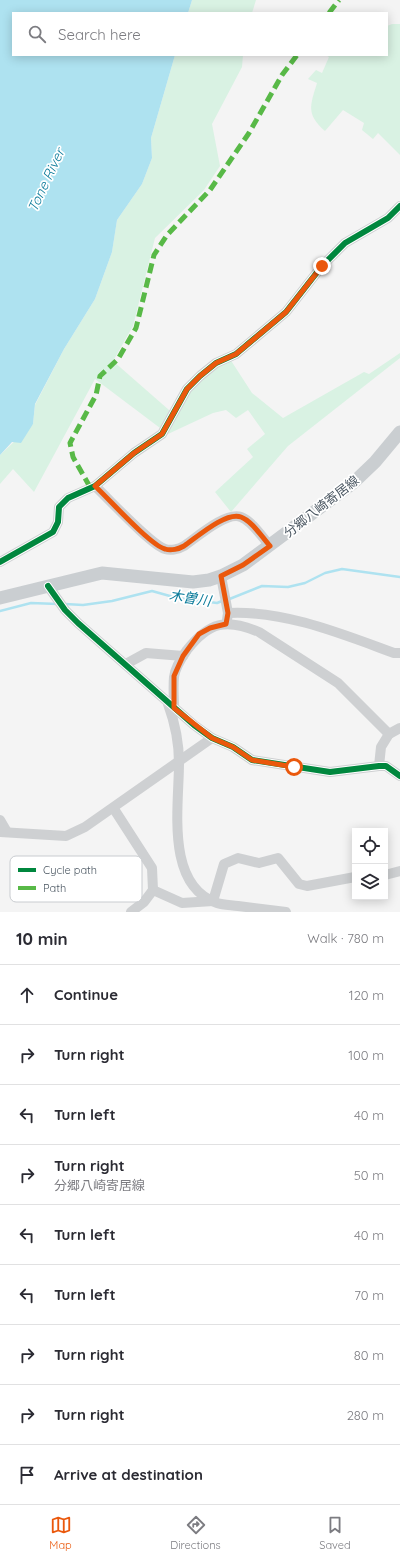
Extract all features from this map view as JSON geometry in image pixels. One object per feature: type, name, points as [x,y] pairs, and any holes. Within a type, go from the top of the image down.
[{"type":"main road","name":"分郷八崎寄居線","points":[[0,598],[52,591],[102,573],[193,582],[209,580],[221,576],[243,565],[270,546],[353,482],[375,462],[400,432]]},
{"type":"street","points":[[0,562],[53,532],[58,522],[59,507],[68,498],[95,486],[134,453],[162,434],[187,389],[200,376],[216,363],[236,354],[286,312],[334,252],[345,243],[388,218],[400,206]]},
{"type":"street","points":[[95,486],[150,539],[166,549],[178,549],[222,519],[233,516],[241,517],[249,522],[270,546]]},
{"type":"street","points":[[221,576],[227,610],[226,624]]},
{"type":"street","points":[[52,591],[65,610],[78,623],[171,705],[212,738],[233,747],[252,760],[330,772],[386,766],[400,776]]},
{"type":"street","points":[[227,610],[278,617],[336,632],[394,653],[400,653]]},
{"type":"street","points":[[286,912],[236,909],[213,901],[202,895],[191,882],[180,858],[178,843],[179,762],[171,705],[174,676],[183,656],[199,634],[210,628],[226,624],[245,626],[259,632],[338,683],[390,734]]},
{"type":"street","points":[[126,664],[146,653],[183,656]]},
{"type":"street","points":[[379,766],[381,747],[390,734],[400,728]]},
{"type":"street","points":[[0,820],[4,832],[66,836],[85,827],[114,808],[212,738]]},
{"type":"street","points":[[114,808],[152,868],[153,890],[144,902],[131,912]]},
{"type":"street","points":[[213,901],[224,864],[238,858],[259,863],[278,858],[299,884],[307,886],[352,878]]},
{"type":"street","points":[[388,874],[400,870]]},
{"type":"street","points":[[153,890],[182,903],[213,901]]},
{"type":"green space","points":[[192,0],[256,0],[252,12],[188,12]]},
{"type":"green space","points":[[400,24],[400,155],[378,133],[373,139],[362,130],[364,123],[343,110],[325,131],[315,120],[311,109],[317,83],[308,79],[316,70],[322,73],[329,57],[328,56],[388,56],[388,26]]},
{"type":"green space","points":[[175,56],[243,56],[242,67],[212,124],[220,166],[204,190],[155,238],[133,326],[113,361],[169,410],[176,413],[191,391],[212,368],[230,359],[252,393],[283,418],[364,372],[369,374],[400,353],[400,358],[288,446],[231,512],[215,492],[253,457],[247,449],[265,434],[248,410],[236,418],[226,410],[213,413],[168,434],[95,379],[34,492],[13,469],[0,484],[0,455],[33,424],[35,405],[64,349],[95,299],[112,252],[117,220],[142,184],[152,158],[151,138]]},
{"type":"water","name":"Tone River","points":[[0,0],[192,0],[188,12],[12,12],[12,56],[175,56],[151,138],[152,158],[142,184],[117,220],[112,252],[95,299],[64,349],[35,404],[33,424],[21,443],[12,442],[0,455]]},
{"type":"waterway","name":"木曽川","points":[[227,600],[262,586],[288,587],[305,583],[325,573],[342,569],[400,577]]},
{"type":"waterway","name":"木曽川","points":[[65,604],[83,605],[112,601],[152,591],[177,598],[217,603],[222,601]]},
{"type":"waterway","name":"木曽川","points":[[0,611],[31,603],[58,604]]},
{"type":"marked path","points":[[330,12],[339,0]]},
{"type":"marked path","points":[[90,487],[73,457],[70,443],[96,395],[100,376],[118,359],[136,328],[154,255],[167,235],[210,190],[249,133],[282,75],[296,56]]},
{"type":"cycle path","points":[[0,562],[53,532],[58,522],[59,507],[68,498],[95,486],[134,453],[162,434],[187,389],[200,376],[216,363],[236,354],[286,312],[322,266],[345,243],[388,218],[400,206]]},
{"type":"cycle path","points":[[48,586],[65,610],[78,623],[194,725],[212,738],[233,747],[252,760],[330,772],[386,766],[400,776]]},
{"type":"route","points":[[294,767],[252,760],[233,747],[212,738],[174,708],[174,676],[183,656],[199,634],[210,628],[226,624],[228,613],[221,576],[243,565],[270,546],[249,522],[241,517],[233,516],[222,519],[178,549],[166,549],[150,539],[95,486],[134,453],[162,434],[170,421],[175,408],[187,389],[216,363],[236,354],[286,312],[322,266]]}]
